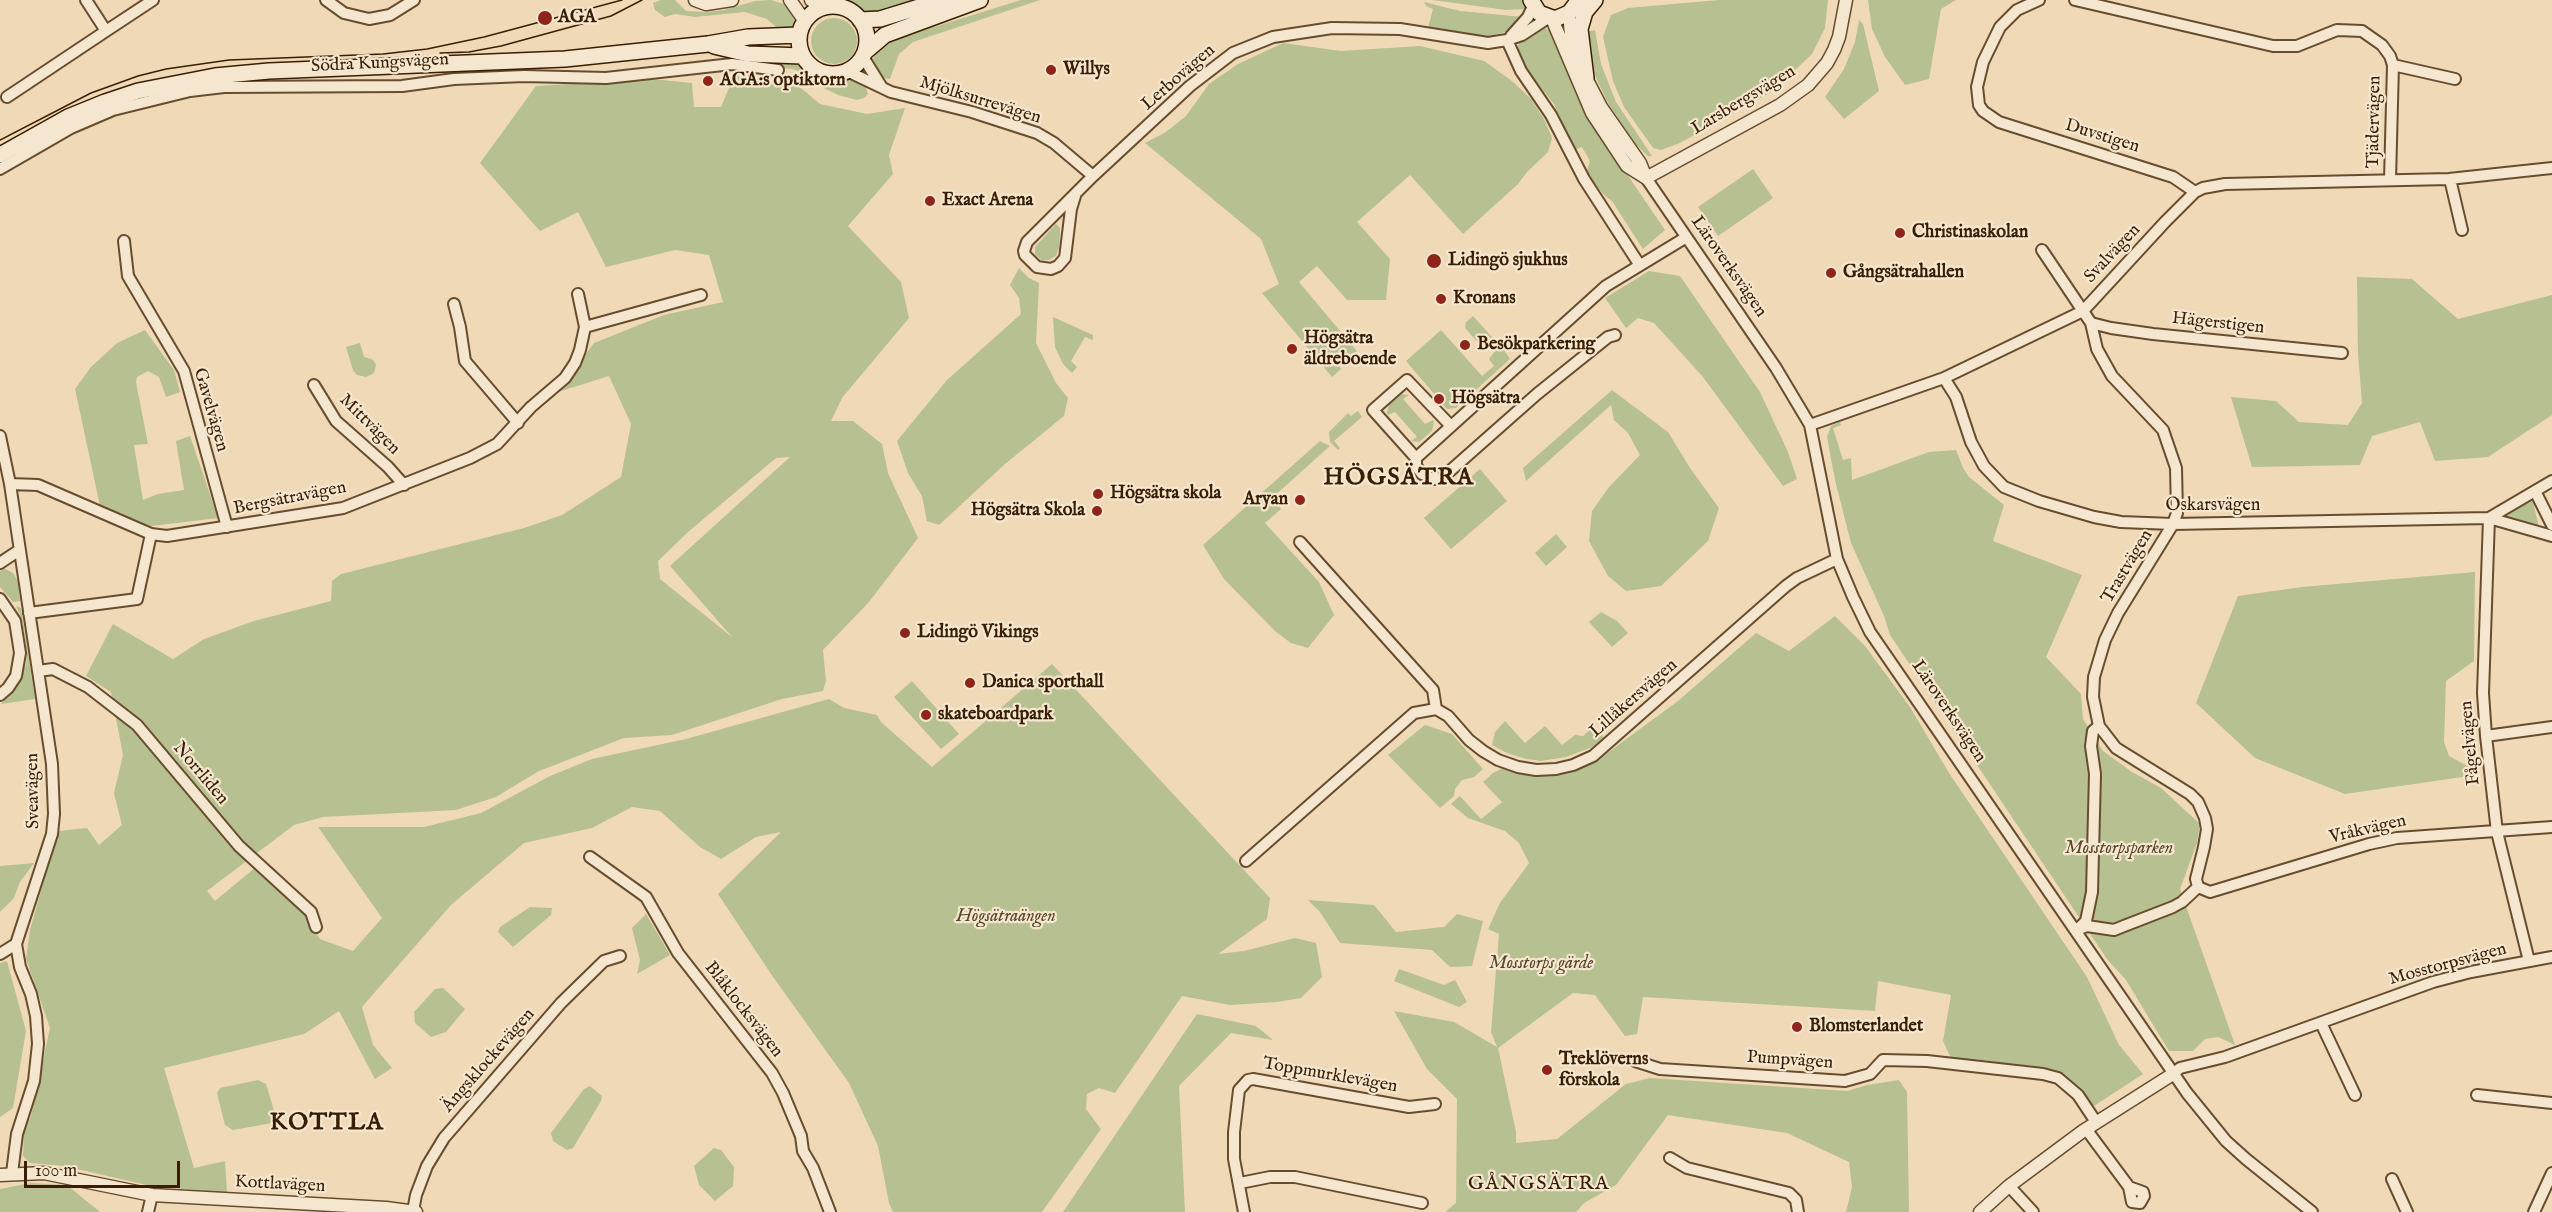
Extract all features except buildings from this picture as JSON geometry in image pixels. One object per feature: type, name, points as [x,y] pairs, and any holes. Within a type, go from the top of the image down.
[{"type":"main road","points":[[860,20],[880,19],[932,3],[956,0]]},
{"type":"main road","points":[[863,54],[885,35],[980,0]]},
{"type":"main road","points":[[1586,78],[1580,29],[1585,12],[1594,0]]},
{"type":"main road","points":[[1532,3],[1539,13],[1550,18],[1560,18],[1575,4]]},
{"type":"main road","points":[[817,4],[845,8],[860,20],[867,35],[863,54],[857,65],[848,71],[825,74],[815,70],[802,56],[798,42],[799,35],[804,20],[817,4]]},
{"type":"main road","name":"Södra Kungsvägen","points":[[0,155],[68,117],[138,91],[188,80],[269,71],[565,59],[708,44],[748,37],[799,35]]},
{"type":"main road","name":"Södra Kungsvägen","points":[[708,44],[748,54],[802,56]]},
{"type":"street","points":[[86,0],[106,31]]},
{"type":"street","points":[[7,97],[153,0]]},
{"type":"street","points":[[326,0],[344,13],[369,19],[390,15],[414,0]]},
{"type":"street","points":[[695,0],[706,4],[732,0]]},
{"type":"street","points":[[790,0],[804,20]]},
{"type":"street","name":"Larsbergsvägen","points":[[1646,178],[1771,110],[1808,85],[1827,63],[1834,50],[1839,37],[1846,0]]},
{"type":"street","name":"Duvstigen","points":[[2039,0],[2026,5],[2007,18],[2000,27],[1983,62],[1977,87],[1977,98],[1983,111],[1996,121],[2174,177],[2195,192]]},
{"type":"street","name":"Tjädervägen","points":[[2075,0],[2272,46],[2297,46],[2337,30],[2362,30],[2382,45],[2391,56],[2393,65],[2391,180]]},
{"type":"street","points":[[1532,3],[1518,29],[1506,40],[1521,71],[1551,115],[1584,179],[1639,264]]},
{"type":"street","name":"Läroverksvägen","points":[[1575,4],[1571,35],[1586,78],[1601,107],[1640,163],[1646,178],[1685,238],[1776,368],[1810,425],[1838,559],[1870,632],[2173,1074],[2226,1141],[2246,1160],[2312,1212]]},
{"type":"street","name":"Läroverksvägen","points":[[1550,18],[1592,113],[1627,166],[1646,178]]},
{"type":"street","name":"Lerbovägen","points":[[1075,196],[1071,209],[1065,258],[1058,266],[1051,269],[1037,267],[1025,255],[1024,251],[1028,242],[1093,176],[1190,86],[1233,53],[1273,37],[1301,31],[1370,27],[1400,29],[1488,43],[1522,35],[1550,18]]},
{"type":"street","points":[[863,54],[881,86]]},
{"type":"street","name":"Södra Kungsvägen","points":[[0,169],[71,128],[113,110],[190,91],[224,87],[402,86],[524,76],[606,78],[732,64],[778,70]]},
{"type":"street","name":"Tjädervägen","points":[[2393,65],[2455,79]]},
{"type":"street","name":"Mjölksurrevägen","points":[[848,71],[891,92],[972,112],[1037,133],[1054,143],[1093,176]]},
{"type":"street","points":[[2195,192],[2225,184],[2450,179],[2552,168]]},
{"type":"street","points":[[2450,179],[2462,230]]},
{"type":"street","name":"Svalvägen","points":[[1810,425],[1944,378],[2083,311],[2195,192]]},
{"type":"street","points":[[1416,458],[1606,286],[1685,238]]},
{"type":"street","name":"Gavelvägen","points":[[124,241],[128,276],[184,371],[227,527]]},
{"type":"street","name":"Trastvägen","points":[[2042,250],[2091,323],[2097,349],[2112,376],[2163,430],[2176,468],[2177,513],[2173,524],[2118,613],[2098,658],[2093,696],[2099,726],[2116,748],[2190,794],[2198,802],[2207,829],[2205,847],[2196,879],[2198,887]]},
{"type":"street","name":"Bergsätravägen","points":[[10,484],[38,485],[151,534],[189,534],[343,508],[470,458],[497,444],[531,407],[565,378],[580,350],[585,327],[578,294]]},
{"type":"street","points":[[585,327],[701,295]]},
{"type":"street","points":[[454,304],[465,361],[518,423]]},
{"type":"street","name":"Hägerstigen","points":[[2091,323],[2153,334],[2342,353]]},
{"type":"street","points":[[1450,425],[1407,380],[1373,410],[1416,458],[1416,466],[1422,474],[1434,479],[1442,478],[1537,394],[1608,337],[1615,335]]},
{"type":"street","name":"Oskarsvägen","points":[[1944,378],[1956,397],[1971,441],[1984,466],[2004,487],[2039,501],[2094,517],[2121,522],[2173,524],[2489,518],[2552,536]]},
{"type":"street","name":"Mittvägen","points":[[314,386],[336,421],[388,467],[404,485]]},
{"type":"street","name":"Sveavägen","points":[[0,436],[10,484],[18,551],[52,764],[54,814],[52,834],[16,944],[20,967],[33,1005],[38,1044],[34,1081],[6,1174]]},
{"type":"street","points":[[2489,518],[2552,481]]},
{"type":"street","points":[[2535,491],[2552,525]]},
{"type":"street","name":"Fågelvägen","points":[[2489,518],[2483,693],[2486,736],[2497,832],[2529,960]]},
{"type":"street","points":[[29,613],[137,599],[151,534]]},
{"type":"street","name":"Lillåkersvägen","points":[[1300,542],[1433,690],[1436,709],[1448,716],[1469,740],[1498,760],[1536,770],[1574,765],[1593,756],[1786,586],[1797,578],[1838,559]]},
{"type":"street","points":[[0,563],[18,551]]},
{"type":"street","points":[[0,598],[15,621],[20,653],[16,676],[0,695]]},
{"type":"street","name":"Norrliden","points":[[38,671],[53,669],[88,687],[137,725],[239,846],[311,912],[316,927]]},
{"type":"street","points":[[1246,861],[1414,713],[1436,709]]},
{"type":"street","points":[[2076,931],[2086,921],[2092,892],[2095,774],[2091,746],[2093,731],[2099,726]]},
{"type":"street","points":[[2486,736],[2552,727]]},
{"type":"street","name":"Vråkvägen","points":[[2198,887],[2210,892],[2369,844],[2397,838],[2427,834],[2497,832],[2552,827]]},
{"type":"street","name":"Blåklocksvägen","points":[[590,857],[646,897],[678,953],[772,1073],[801,1136],[803,1151],[813,1168],[830,1212]]},
{"type":"street","points":[[2076,931],[2087,926],[2114,930],[2173,907],[2198,887]]},
{"type":"street","points":[[0,954],[16,944]]},
{"type":"street","name":"Ängsklockevägen","points":[[415,1212],[416,1195],[426,1166],[444,1138],[561,1004],[604,962],[620,956]]},
{"type":"street","name":"Mosstorpsvägen","points":[[2173,1074],[2180,1068],[2224,1057],[2433,982],[2552,957]]},
{"type":"street","points":[[2321,1023],[2355,1095]]},
{"type":"street","name":"Pumpvägen","points":[[1635,1061],[1660,1069],[1845,1081],[1870,1074],[1883,1060],[1927,1061],[2043,1074],[2058,1078],[2078,1095],[2091,1126]]},
{"type":"street","points":[[1980,1212],[2009,1186],[2091,1126],[2173,1074]]},
{"type":"street","name":"Toppmurklevägen","points":[[1244,1212],[1234,1159],[1234,1132],[1239,1090],[1248,1080],[1253,1079],[1409,1107],[1435,1104]]},
{"type":"street","points":[[2477,1095],[2552,1103]]},
{"type":"street","points":[[2091,1126],[2129,1187]]},
{"type":"street","points":[[1670,1158],[1687,1168],[1789,1193],[1796,1200],[1798,1212]]},
{"type":"street","name":"Kottlavägen","points":[[6,1174],[30,1172],[62,1175],[152,1195],[386,1208],[415,1212]]},
{"type":"street","points":[[2534,1212],[2552,1173]]},
{"type":"street","points":[[1240,1183],[1270,1177],[1295,1177],[1422,1203]]},
{"type":"street","points":[[2392,1179],[2406,1212]]},
{"type":"street","points":[[2009,1186],[2033,1212]]},
{"type":"street","points":[[148,1212],[152,1195]]},
{"type":"green space","points":[[661,0],[675,0],[686,11],[707,12],[724,10],[755,1],[771,0],[784,4],[793,14],[794,20],[791,30],[777,33],[777,28],[767,19],[745,12],[695,17],[675,14],[665,17],[655,10],[653,3]]},
{"type":"green space","points":[[833,0],[910,0],[874,15],[848,2]]},
{"type":"green space","points":[[1021,0],[1040,0],[913,42],[899,54],[890,79],[884,78],[876,68],[873,59],[877,50],[889,41]]},
{"type":"green space","points":[[1432,0],[1524,0],[1528,5],[1527,9],[1506,10]]},
{"type":"green space","points":[[1719,0],[1828,0],[1825,28],[1812,54],[1773,91],[1680,143],[1661,150],[1653,148],[1624,107],[1613,81],[1603,37],[1611,15],[1628,8]]},
{"type":"green space","points":[[1868,0],[1956,0],[1941,9],[1929,79],[1905,85],[1885,57],[1872,29]]},
{"type":"green space","points":[[1424,2],[1460,11],[1523,17],[1509,31],[1488,37],[1474,36],[1428,28],[1433,9],[1426,6]]},
{"type":"green space","points":[[834,18],[843,19],[851,24],[856,32],[856,50],[851,58],[843,63],[834,64],[825,63],[817,58],[812,50],[811,41],[812,32],[817,24],[825,19]]},
{"type":"green space","points":[[1859,20],[1863,24],[1879,91],[1844,119],[1825,97],[1844,69],[1855,42]]},
{"type":"green space","points":[[1543,27],[1550,31],[1555,40],[1588,117],[1665,230],[1643,249],[1612,201],[1586,173],[1590,161],[1582,147],[1574,150],[1554,104],[1527,70],[1517,49],[1519,43]]},
{"type":"green space","points":[[1595,30],[1601,64],[1616,102],[1652,156],[1648,156],[1635,144],[1609,105],[1596,78],[1588,57],[1585,32]]},
{"type":"green space","points":[[1283,43],[1341,51],[1420,46],[1484,61],[1512,81],[1531,99],[1545,121],[1552,138],[1548,152],[1518,184],[1463,234],[1410,175],[1357,222],[1390,259],[1386,300],[1347,300],[1317,266],[1299,282],[1356,350],[1357,355],[1351,360],[1348,358],[1332,377],[1262,293],[1279,284],[1261,239],[1145,143],[1166,132],[1186,116],[1209,84],[1238,64]]},
{"type":"green space","points":[[777,63],[797,64],[810,76],[825,81],[855,80],[865,85],[868,94],[857,100],[838,95],[818,85],[806,74],[793,69],[779,68]]},
{"type":"green space","name":"Högsätraängen","points":[[734,76],[796,84],[820,104],[867,114],[905,108],[889,155],[893,174],[848,226],[901,282],[909,318],[842,398],[831,421],[853,421],[882,444],[888,473],[918,538],[869,602],[823,650],[826,681],[823,691],[782,699],[672,735],[624,738],[539,771],[496,797],[456,810],[323,817],[294,825],[207,891],[215,901],[257,866],[304,913],[320,939],[353,951],[382,918],[318,827],[424,827],[481,813],[550,776],[592,759],[686,739],[829,699],[844,708],[877,715],[881,722],[932,767],[1052,664],[1270,898],[1267,919],[1218,954],[1244,951],[1295,938],[1316,943],[1322,977],[1301,998],[1277,1002],[1230,1005],[1182,996],[1115,1093],[1099,1088],[1087,1094],[1086,1109],[1101,1129],[1042,1212],[893,1212],[889,1203],[878,1146],[849,1083],[771,974],[718,894],[781,832],[756,837],[721,859],[700,847],[660,811],[632,807],[592,828],[524,843],[451,905],[362,1007],[373,1045],[392,1068],[375,1079],[339,1011],[304,1034],[164,1068],[194,1168],[225,1161],[227,1193],[151,1186],[64,1166],[30,1163],[23,1156],[24,1131],[31,1116],[50,1028],[26,959],[30,930],[58,831],[87,828],[99,845],[122,825],[114,793],[123,755],[111,692],[86,676],[113,624],[173,659],[204,639],[254,621],[331,601],[332,581],[341,574],[524,528],[562,515],[621,477],[631,424],[609,376],[558,392],[594,343],[664,315],[723,302],[709,255],[675,250],[606,267],[578,212],[540,231],[480,163],[536,86],[651,79],[692,83],[694,107],[721,107]],"holes":[[[790,457],[670,566],[732,637],[660,579],[658,561],[688,532],[776,458]]]},
{"type":"green space","points":[[1753,169],[1773,198],[1718,236],[1698,207]]},
{"type":"green space","points":[[1056,224],[1060,228],[1060,233],[1056,256],[1049,260],[1041,260],[1035,254],[1035,247]]},
{"type":"green space","points":[[1019,268],[1029,278],[1039,283],[1036,343],[1056,383],[1068,398],[1064,416],[1005,464],[939,525],[927,521],[922,496],[908,473],[897,441],[947,380],[1021,314],[1019,298],[1010,285]]},
{"type":"green space","points":[[1649,271],[1680,276],[1760,392],[1788,452],[1797,479],[1783,486],[1703,377],[1654,323],[1638,318],[1626,328],[1605,298]]},
{"type":"green space","points":[[2357,277],[2412,279],[2458,319],[2552,295],[2552,415],[2488,457],[2435,461],[2420,422],[2372,436],[2360,465],[2252,467],[2231,397],[2276,401],[2299,422],[2348,425],[2362,403],[2358,354]]},
{"type":"green space","points":[[1473,316],[1492,337],[1482,347],[1465,328],[1466,322]]},
{"type":"green space","points":[[1053,317],[1093,335],[1093,340],[1085,337],[1071,361],[1077,367],[1072,373],[1063,364],[1055,347]]},
{"type":"green space","points":[[145,330],[174,370],[180,392],[166,397],[159,377],[148,371],[137,377],[148,444],[134,445],[143,500],[158,494],[184,490],[176,441],[190,436],[218,518],[152,526],[133,521],[100,506],[75,389],[91,367],[117,343]]},
{"type":"green space","points":[[1441,330],[1482,376],[1494,366],[1489,359],[1496,350],[1504,350],[1510,359],[1456,408],[1447,409],[1406,361]]},
{"type":"green space","points":[[360,343],[364,357],[372,359],[376,364],[374,373],[366,377],[357,375],[353,370],[346,347]]},
{"type":"green space","points":[[1612,390],[1668,432],[1719,508],[1708,541],[1661,586],[1626,591],[1608,576],[1589,541],[1592,511],[1609,487],[1640,455],[1628,433],[1614,420],[1611,405],[1526,481],[1523,468]]},
{"type":"green space","points":[[1402,394],[1409,395],[1403,399],[1425,424],[1433,420],[1434,422],[1432,431],[1419,442],[1411,441],[1417,437],[1395,412],[1388,415],[1387,413],[1389,405]]},
{"type":"green space","points":[[1358,411],[1362,417],[1334,441],[1340,448],[1338,450],[1330,442],[1329,432],[1348,413],[1351,416]]},
{"type":"green space","name":"Mosstorpsparken","points":[[1840,422],[1841,425],[1833,428],[1843,460],[1851,458],[1852,480],[1929,452],[1956,450],[1969,477],[2004,505],[1993,541],[2082,575],[2046,657],[2081,694],[2083,719],[2103,751],[2132,772],[2161,788],[2200,824],[2197,843],[2180,889],[2235,1045],[2218,1037],[2205,1039],[2193,1051],[2169,1051],[2126,980],[2107,959],[1890,635],[1884,616],[1851,543],[1835,480],[1827,437],[1831,426]]},
{"type":"green space","points":[[1320,441],[1330,446],[1272,498],[1281,509],[1265,523],[1319,582],[1334,615],[1308,648],[1291,643],[1276,632],[1224,579],[1203,545]]},
{"type":"green space","points":[[1480,469],[1507,501],[1451,549],[1424,518]]},
{"type":"green space","points":[[2530,501],[2533,502],[2539,527],[2505,517]]},
{"type":"green space","points":[[1556,534],[1567,547],[1546,566],[1535,553]]},
{"type":"green space","points":[[4,568],[13,573],[18,581],[20,601],[13,602],[0,587],[0,571]]},
{"type":"green space","points":[[2475,572],[2474,661],[2446,681],[2444,742],[2449,756],[2471,768],[2476,775],[2345,794],[2255,758],[2196,703],[2238,596],[2302,587]]},
{"type":"green space","points":[[16,606],[21,608],[35,699],[1,704],[18,684],[26,665],[27,655],[22,619]]},
{"type":"green space","points":[[1601,612],[1617,621],[1628,633],[1612,647],[1589,622]]},
{"type":"green space","name":"Mosstorps gärde","points":[[1835,616],[1865,646],[1910,707],[1949,773],[2087,977],[2119,1045],[2143,1074],[2094,1106],[2088,1102],[2078,1087],[2060,1072],[2044,1067],[1951,1058],[1943,1041],[1951,995],[1878,981],[1875,1011],[1643,997],[1637,1034],[1625,1036],[1595,995],[1573,993],[1498,1048],[1516,1132],[1516,1143],[1557,1139],[1626,1084],[1650,1078],[1847,1091],[1899,1080],[1907,1092],[1909,1212],[1846,1212],[1852,1187],[1849,1162],[1787,1133],[1668,1115],[1616,1185],[1584,1203],[1576,1212],[1445,1212],[1456,1203],[1457,1099],[1427,1069],[1394,1011],[1454,1022],[1497,1047],[1491,1032],[1499,934],[1488,929],[1500,903],[1529,863],[1519,843],[1505,831],[1468,818],[1451,804],[1460,796],[1481,819],[1502,802],[1483,782],[1493,773],[1503,768],[1522,774],[1555,775],[1575,771],[1595,762],[1678,701],[1756,633],[1789,651]]},
{"type":"green space","name":"skateboardpark","points":[[912,681],[959,734],[941,749],[894,697]]},
{"type":"green space","points":[[1505,721],[1525,743],[1545,726],[1562,745],[1575,735],[1583,736],[1591,729],[1597,730],[1604,738],[1592,747],[1566,757],[1541,761],[1526,759],[1492,745],[1495,732]]},
{"type":"green space","points":[[1425,725],[1452,734],[1483,769],[1474,777],[1462,780],[1455,789],[1454,796],[1440,808],[1388,755]]},
{"type":"green space","points":[[34,863],[20,882],[14,898],[0,912],[0,866]]},
{"type":"green space","points":[[1308,900],[1374,905],[1396,932],[1444,927],[1457,914],[1483,921],[1472,966],[1450,967],[1432,950],[1340,943],[1320,912]]},
{"type":"green space","points":[[530,907],[552,908],[551,915],[513,947],[498,932],[500,927]]},
{"type":"green space","points":[[646,914],[670,955],[637,974],[640,960],[632,928]]},
{"type":"green space","points":[[7,961],[26,1031],[13,1108],[0,1117],[0,963]]},
{"type":"green space","points":[[1399,969],[1444,985],[1455,980],[1467,1002],[1459,1007],[1394,981]]},
{"type":"green space","points":[[443,988],[465,1009],[446,1032],[431,1037],[415,1023],[414,1012],[435,989]]},
{"type":"green space","points":[[1197,1014],[1256,1026],[1273,1040],[1231,1033],[1179,1086],[1185,1212],[1063,1212]]},
{"type":"green space","points":[[258,1080],[266,1084],[276,1117],[272,1123],[233,1130],[225,1125],[217,1093],[220,1088]]},
{"type":"green space","points":[[590,1086],[602,1096],[601,1101],[573,1148],[567,1150],[553,1141],[551,1133],[584,1089]]},
{"type":"green space","points":[[714,1148],[721,1150],[734,1167],[733,1186],[715,1201],[699,1185],[694,1166]]},
{"type":"green space","points":[[31,1183],[67,1185],[100,1212],[0,1212],[0,1189]]},
{"type":"tram line","points":[[0,140],[91,93],[138,76],[166,69],[229,60],[383,54],[427,49],[484,37],[622,0]]},
{"type":"tram line","points":[[440,53],[469,52],[501,46],[611,16],[642,0]]},
{"type":"place","name":"AGA","points":[[545,18]]},
{"type":"place","name":"Willys","points":[[1051,70]]},
{"type":"place","name":"AGA:s optiktorn","points":[[708,81]]},
{"type":"place","name":"Exact Arena","points":[[930,201]]},
{"type":"place","name":"Christinaskolan","points":[[1900,233]]},
{"type":"place","name":"Lidingö sjukhus","points":[[1434,261]]},
{"type":"place","name":"Gångsätrahallen","points":[[1831,273]]},
{"type":"place","name":"Kronans","points":[[1441,299]]},
{"type":"place","name":"Besökparkering","points":[[1465,345]]},
{"type":"place","name":"Högsätra äldreboende","points":[[1292,349]]},
{"type":"place","name":"Högsätra","points":[[1439,399]]},
{"type":"place","name":"Högsätra skola","points":[[1098,494]]},
{"type":"place","name":"Aryan","points":[[1300,500]]},
{"type":"place","name":"Högsätra Skola","points":[[1097,511]]},
{"type":"place","name":"Lidingö Vikings","points":[[905,633]]},
{"type":"place","name":"Danica sporthall","points":[[970,683]]},
{"type":"place","name":"skateboardpark","points":[[926,715]]},
{"type":"place","name":"Blomsterlandet","points":[[1797,1027]]},
{"type":"place","name":"Treklöverns förskola","points":[[1547,1070]]},
{"type":"district","name":"HÖGSÄTRA","points":[[1399,479]]},
{"type":"district","name":"KOTTLA","points":[[327,1124]]},
{"type":"district","name":"GÅNGSÄTRA","points":[[1539,1185]]}]
